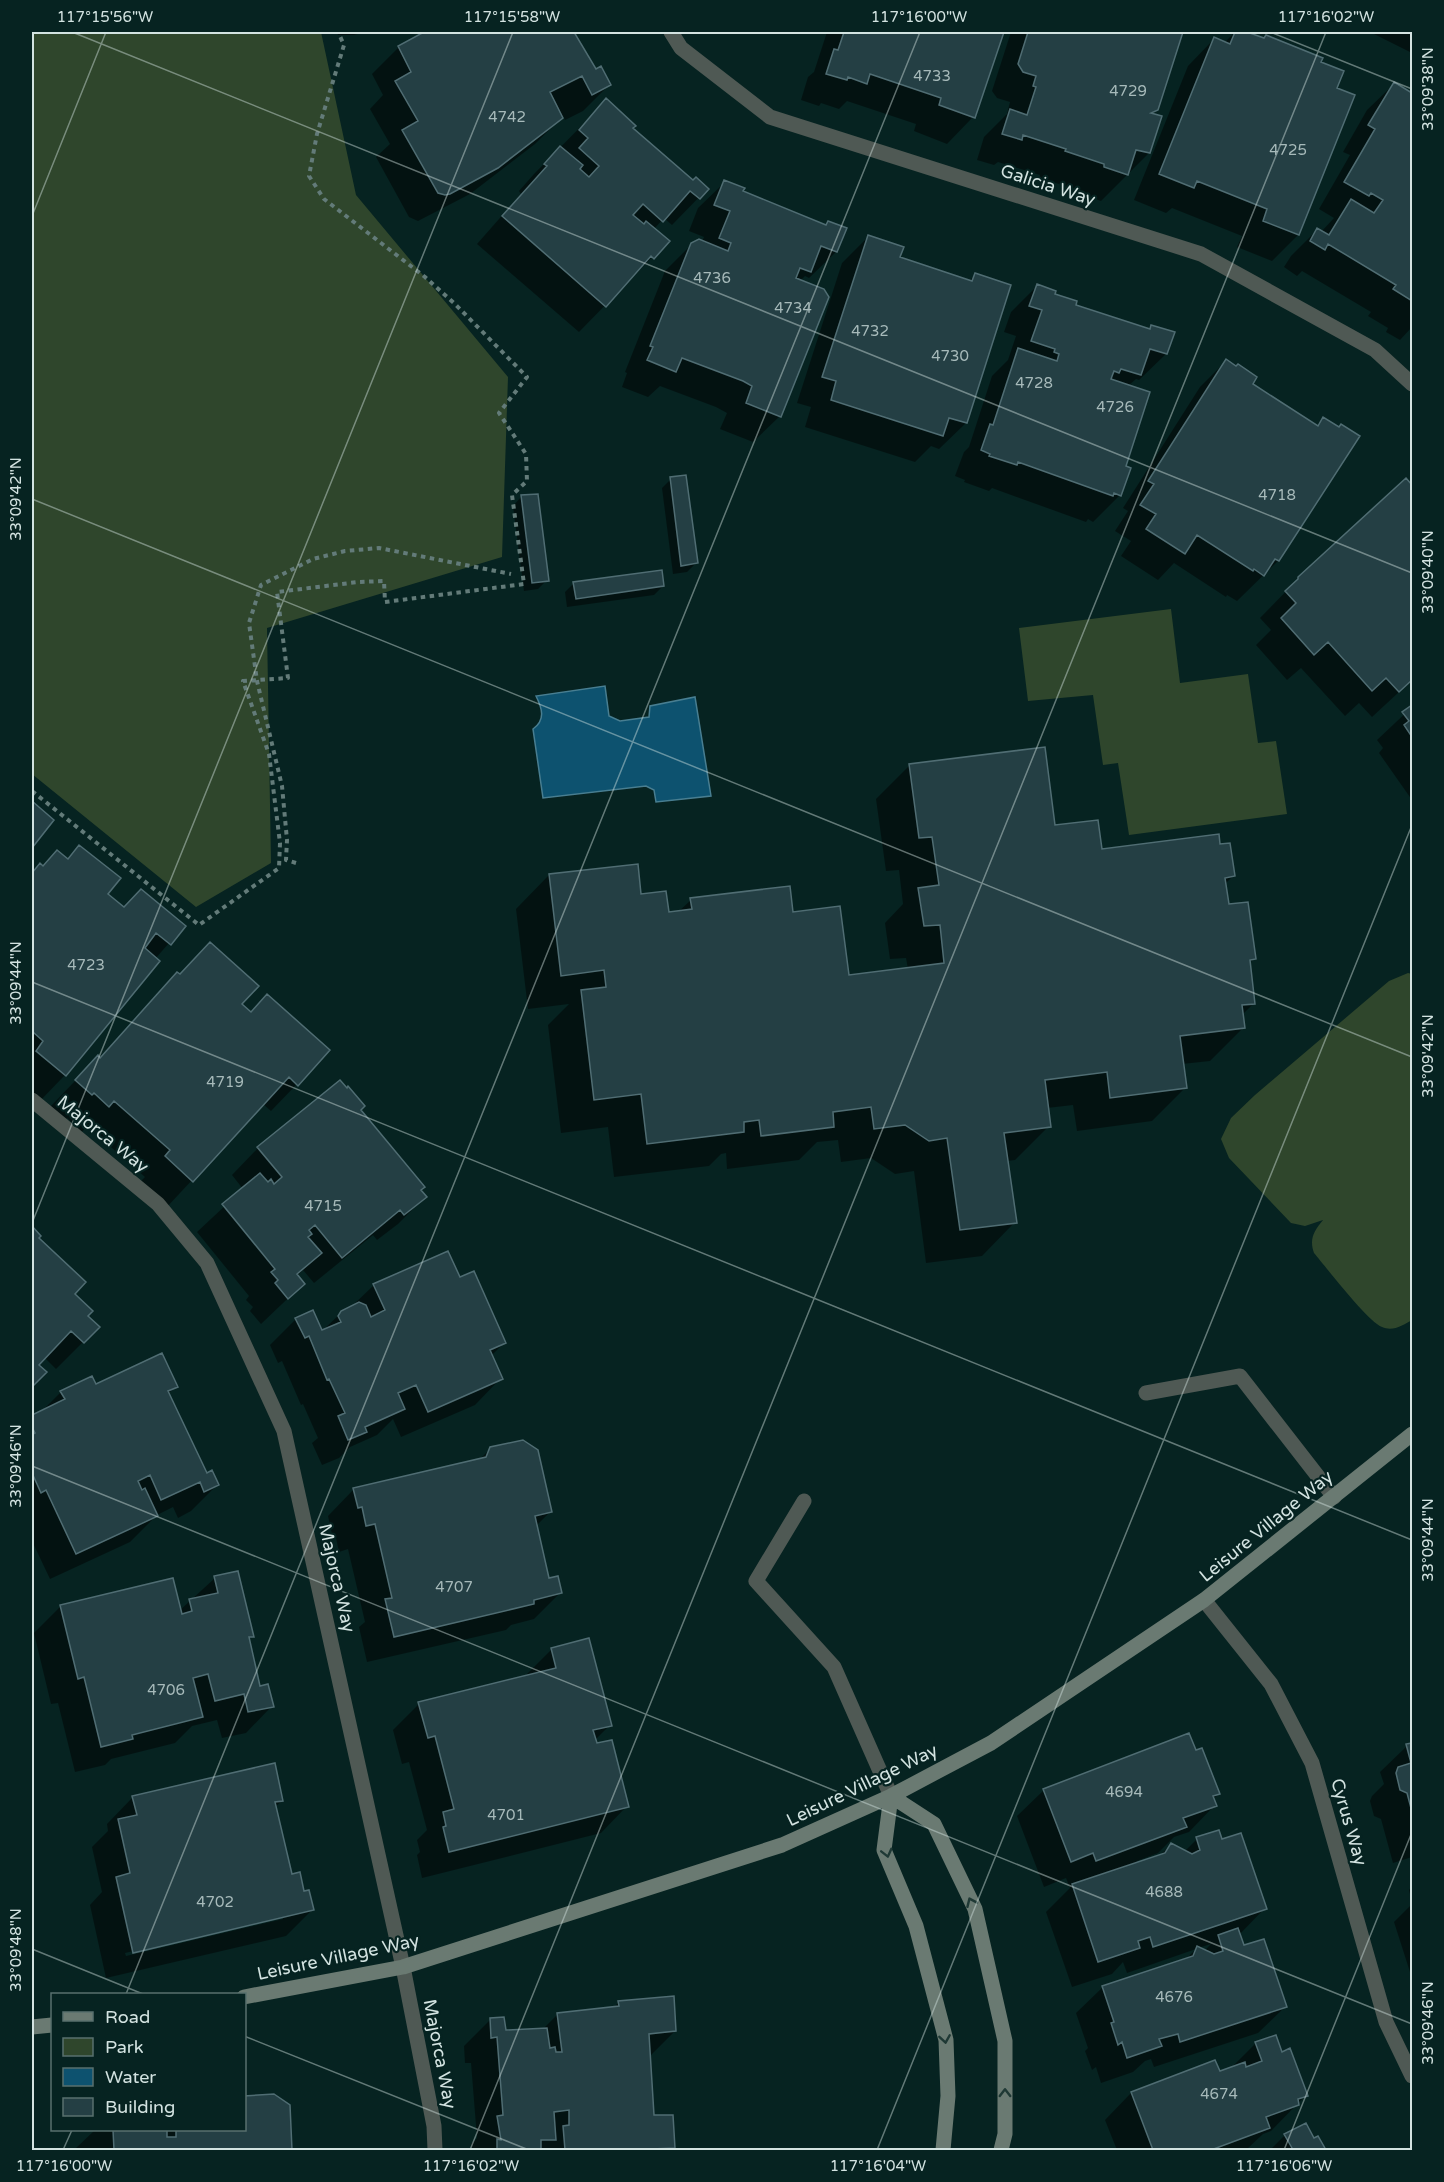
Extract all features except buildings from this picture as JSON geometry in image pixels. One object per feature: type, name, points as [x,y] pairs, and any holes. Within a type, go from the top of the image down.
[{"type":"street","name":"Galicia Way","points":[[671,32],[681,48],[770,117],[1201,254],[1375,350],[1413,384]]},
{"type":"street","name":"Majorca Way","points":[[32,1100],[158,1204],[207,1263],[284,1431],[403,1967],[434,2126],[435,2151]]},
{"type":"street","points":[[1146,1393],[1240,1376],[1334,1497]]},
{"type":"street","name":"Leisure Village Way","points":[[246,1997],[403,1967],[782,1845],[891,1796],[990,1743],[1204,1600],[1413,1434]]},
{"type":"street","points":[[804,1501],[756,1581],[834,1667],[891,1796],[884,1850],[916,1926],[946,2040],[948,2096],[943,2151]]},
{"type":"street","name":"Cyrus Way","points":[[1204,1600],[1271,1684],[1312,1763],[1386,2022],[1413,2076]]},
{"type":"street","points":[[891,1796],[934,1824],[975,1909],[1005,2042],[1005,2134],[1001,2151]]},
{"type":"street","points":[[32,2027],[51,2025]]},
{"type":"path","points":[[32,791],[200,924],[279,868],[280,843],[269,754],[243,681],[288,678],[277,592],[384,581],[385,602],[525,584],[512,495],[527,482],[526,454],[499,413],[527,377],[454,303],[324,199],[309,176],[317,134],[344,45],[338,32]]},
{"type":"path","points":[[296,863],[286,860],[282,786],[257,681],[249,623],[261,585],[313,559],[345,550],[379,548],[511,574]]},
{"type":"green space","points":[[32,32],[321,32],[356,195],[508,377],[502,557],[267,628],[271,863],[196,907],[32,774]]},
{"type":"green space","points":[[1171,609],[1180,683],[1248,674],[1258,743],[1276,741],[1287,814],[1129,835],[1118,763],[1103,765],[1093,695],[1028,701],[1019,628]]},
{"type":"green space","points":[[1408,973],[1412,974],[1412,1320],[1390,1329],[1382,1327],[1367,1315],[1314,1253],[1313,1235],[1323,1220],[1305,1226],[1291,1223],[1229,1158],[1221,1139],[1231,1118],[1255,1095],[1389,981]]},
{"type":"water","points":[[605,686],[609,716],[620,721],[649,717],[650,706],[695,697],[711,796],[656,802],[654,790],[646,786],[543,798],[533,729],[540,722],[542,714],[536,696]]}]
